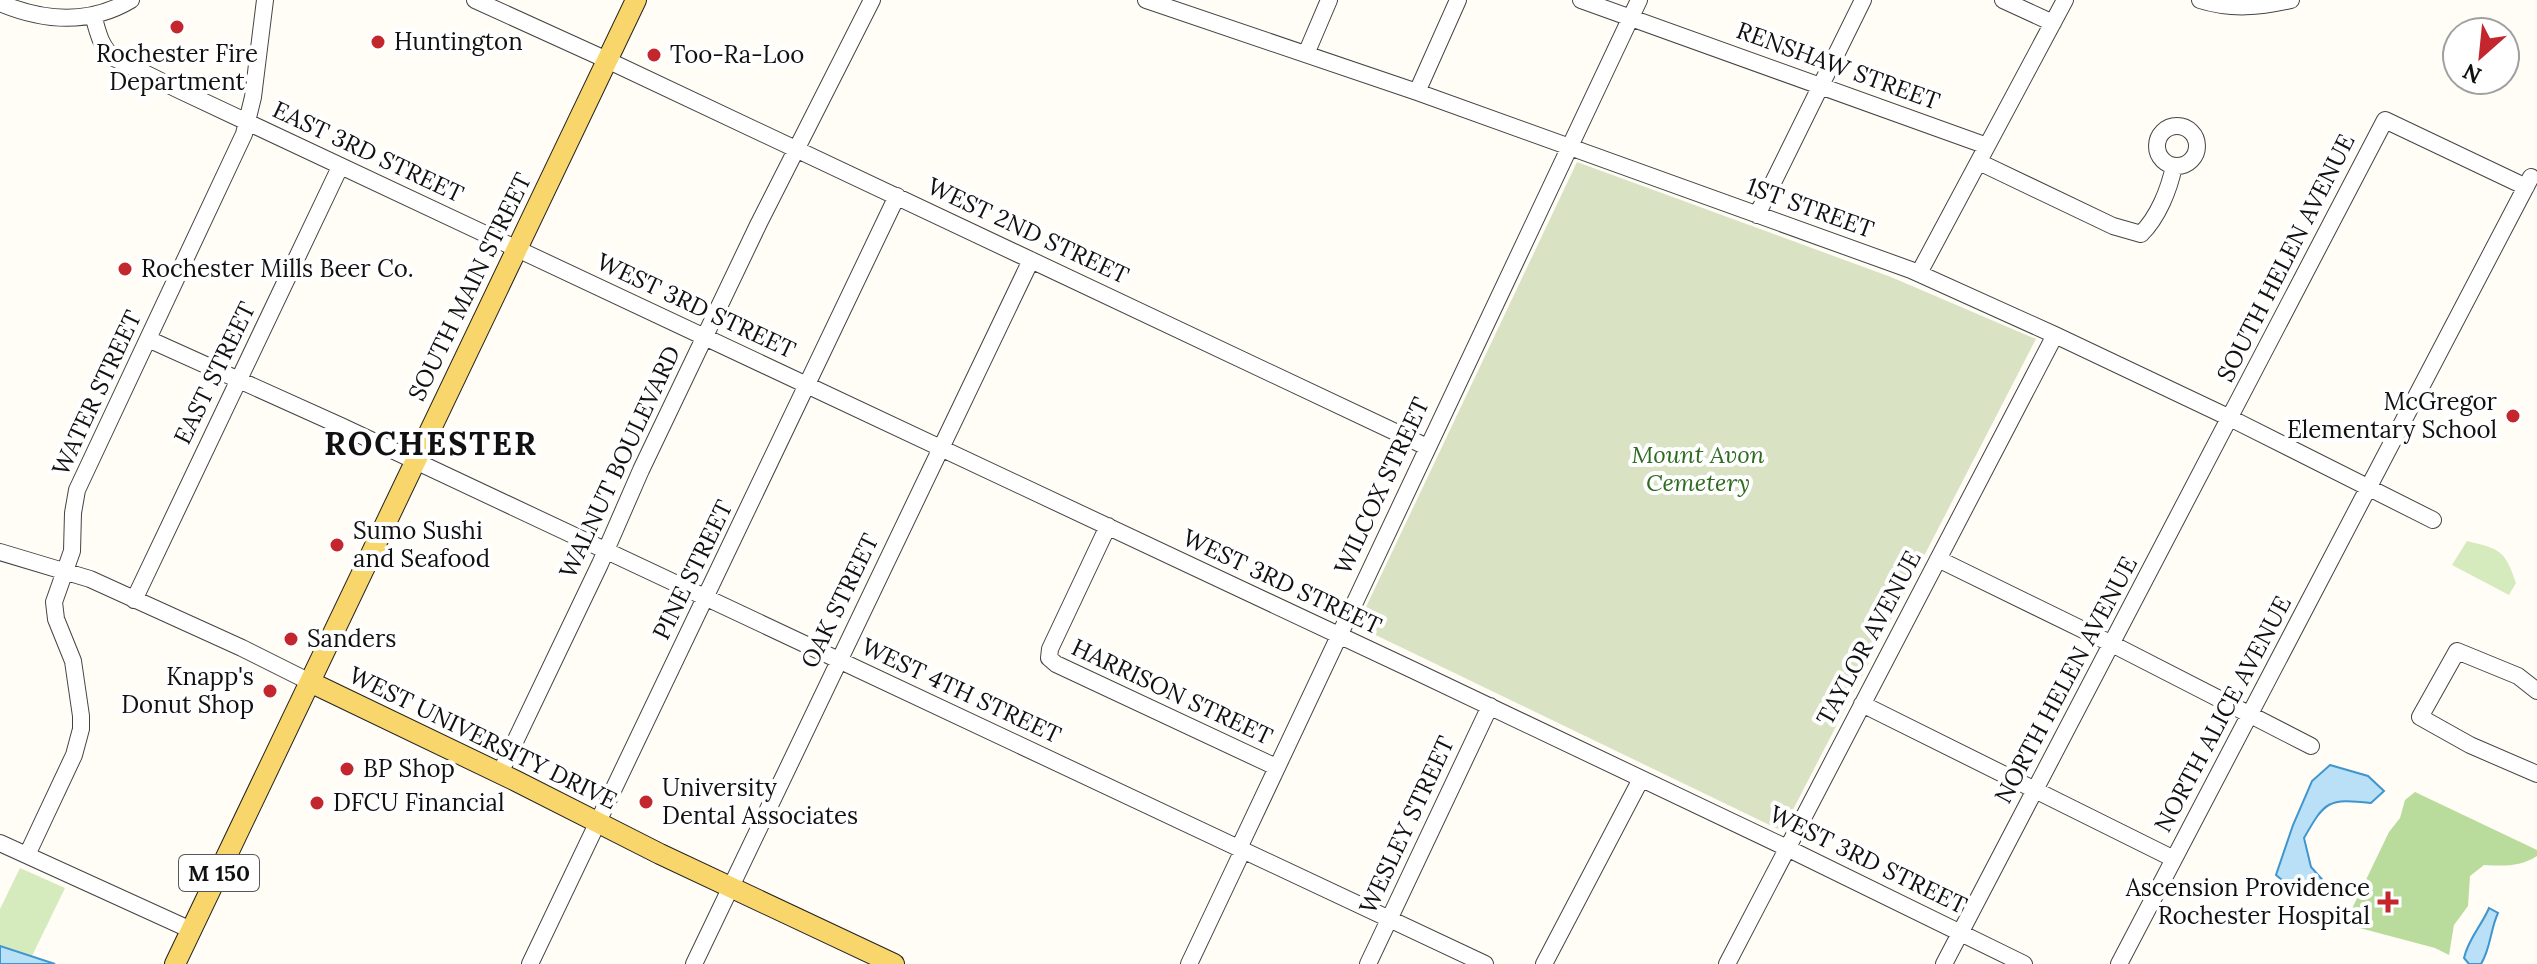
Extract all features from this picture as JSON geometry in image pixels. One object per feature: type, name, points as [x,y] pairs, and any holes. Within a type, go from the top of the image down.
[{"type":"main road","name":"SOUTH MAIN STREET","points":[[310,682],[636,0]]},
{"type":"main road","name":"WEST UNIVERSITY DRIVE","points":[[310,682],[894,964]]},
{"type":"main road","name":"M 150","points":[[175,964],[310,682]]},
{"type":"street","points":[[0,3],[32,15],[51,18],[93,15],[131,0]]},
{"type":"street","name":"WATER STREET","points":[[27,855],[74,755],[81,729],[73,661],[54,609],[56,591],[72,551],[77,490],[248,123],[265,0]]},
{"type":"street","name":"WEST 2ND STREET","points":[[475,0],[1427,447]]},
{"type":"street","name":"WALNUT BOULEVARD","points":[[500,773],[704,337],[872,0]]},
{"type":"street","name":"1ST STREET","points":[[1146,0],[1570,146],[1919,273],[2230,418],[2433,520]]},
{"type":"street","points":[[1306,54],[1329,0]]},
{"type":"street","points":[[1417,92],[1458,0]]},
{"type":"street","name":"RENSHAW STREET","points":[[1581,0],[1987,146]]},
{"type":"street","name":"WILCOX STREET","points":[[1189,964],[1276,767],[1639,0]]},
{"type":"street","points":[[1757,215],[1863,0]]},
{"type":"street","points":[[2003,0],[2053,23]]},
{"type":"street","points":[[1919,273],[2065,0]]},
{"type":"street","points":[[2200,0],[2220,6],[2241,7],[2291,0]]},
{"type":"street","name":"EAST 3RD STREET","points":[[93,15],[100,43],[114,58],[517,249]]},
{"type":"street","name":"SOUTH HELEN AVENUE","points":[[2230,418],[2385,120],[2528,182]]},
{"type":"street","points":[[1979,162],[2113,226],[2141,234],[2150,224],[2170,185],[2174,166]]},
{"type":"street","name":"EAST STREET","points":[[134,600],[340,167]]},
{"type":"street","name":"NORTH ALICE AVENUE","points":[[2119,964],[2528,182]]},
{"type":"street","name":"PINE STREET","points":[[530,964],[897,196]]},
{"type":"street","name":"WEST 3RD STREET","points":[[517,249],[1490,706],[2024,964]]},
{"type":"street","name":"OAK STREET","points":[[694,964],[1031,260]]},
{"type":"street","name":"TAYLOR AVENUE","points":[[1727,964],[2055,335]]},
{"type":"street","name":"WEST 4TH STREET","points":[[148,339],[416,461],[1485,964]]},
{"type":"street","name":"NORTH HELEN AVENUE","points":[[1944,964],[2230,418]]},
{"type":"street","name":"HARRISON STREET","points":[[1108,526],[1050,649],[1049,658],[1276,767]]},
{"type":"street","points":[[0,552],[90,579],[310,682]]},
{"type":"street","points":[[1938,559],[2311,746]]},
{"type":"street","points":[[2537,691],[2518,676],[2457,651],[2420,717],[2470,745],[2537,774]]},
{"type":"street","points":[[1862,704],[2174,859]]},
{"type":"street","name":"WESLEY STREET","points":[[1368,964],[1490,706]]},
{"type":"street","points":[[1544,964],[1641,779]]},
{"type":"street","points":[[0,843],[191,930]]},
{"type":"green space","name":"Mount Avon Cemetery","points":[[1577,162],[1891,277],[2036,339],[1782,831],[1357,626]]},
{"type":"green space","points":[[2467,541],[2494,549],[2504,557],[2516,583],[2509,595],[2452,565]]},
{"type":"green space","points":[[2415,792],[2537,850],[2537,856],[2524,862],[2484,865],[2470,876],[2468,906],[2454,925],[2449,955],[2435,948],[2356,927],[2348,917],[2389,832],[2400,818],[2405,800]]},
{"type":"green space","points":[[20,868],[65,888],[32,956],[0,946],[0,909]]},
{"type":"water","points":[[2330,765],[2368,776],[2384,791],[2371,803],[2336,802],[2317,816],[2304,838],[2311,867],[2328,886],[2300,890],[2276,875],[2312,781]]},
{"type":"water","points":[[2489,908],[2498,913],[2487,952],[2481,964],[2469,964],[2464,958],[2466,951]]},
{"type":"water","points":[[0,946],[55,964],[0,964]]},
{"type":"place","name":"Rochester Fire Department","points":[[177,27]]},
{"type":"place","name":"Huntington","points":[[378,42]]},
{"type":"place","name":"Too-Ra-Loo","points":[[654,55]]},
{"type":"place","name":"Rochester Mills Beer Co.","points":[[125,269]]},
{"type":"place","name":"McGregor Elementary School","points":[[2513,416]]},
{"type":"place","name":"Sumo Sushi and Seafood","points":[[337,545]]},
{"type":"place","name":"Sanders","points":[[291,639]]},
{"type":"place","name":"Knapp's Donut Shop","points":[[270,691]]},
{"type":"place","name":"BP Shop","points":[[347,769]]},
{"type":"place","name":"University Dental Associates","points":[[646,802]]},
{"type":"place","name":"DFCU Financial","points":[[317,803]]},
{"type":"place","name":"Ascension Providence Rochester Hospital","points":[[2388,902]]},
{"type":"district","name":"ROCHESTER","points":[[431,444]]}]
